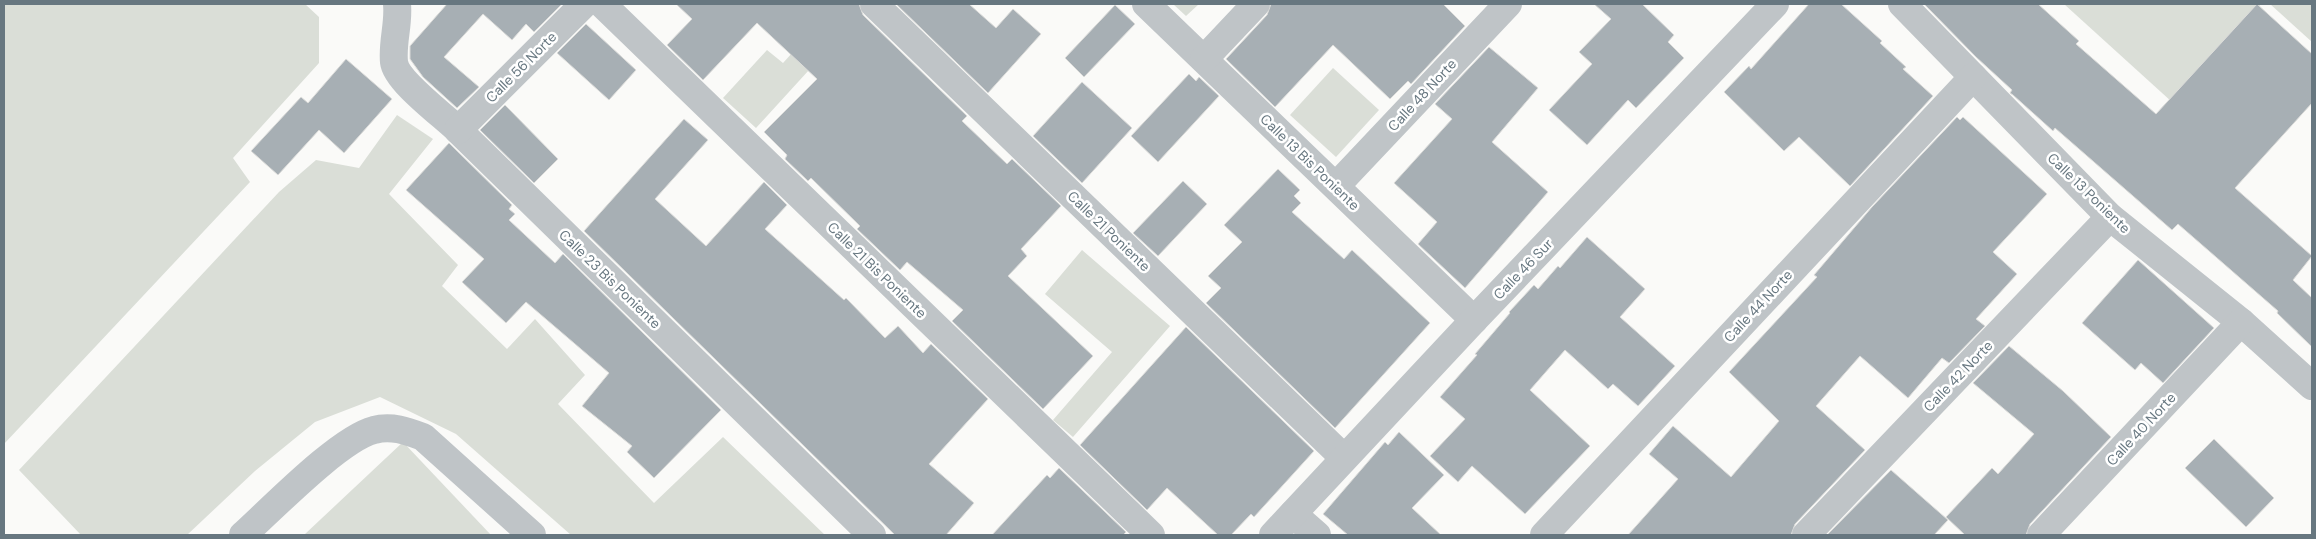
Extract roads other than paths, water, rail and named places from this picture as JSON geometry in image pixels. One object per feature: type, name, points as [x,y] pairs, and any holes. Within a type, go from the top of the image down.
[{"type":"street","name":"Calle 23 Bis Poniente","points":[[397,4],[398,16],[393,47],[394,65],[402,79],[458,130],[872,535]]},
{"type":"street","name":"Calle 56 Norte","points":[[458,130],[584,4]]},
{"type":"street","name":"Calle 21 Bis Poniente","points":[[602,4],[1151,535]]},
{"type":"street","name":"Calle 21 Poniente","points":[[874,4],[1344,458]]},
{"type":"street","name":"Calle 13 Bis Poniente","points":[[1146,4],[1474,320]]},
{"type":"street","points":[[1204,59],[1256,4]]},
{"type":"street","name":"Calle 48 Norte","points":[[1336,186],[1508,4]]},
{"type":"street","name":"Calle 46 Sur","points":[[1273,535],[1474,320],[1775,4]]},
{"type":"street","name":"Calle 13 Poniente","points":[[1902,4],[2110,216],[2241,322],[2312,386]]},
{"type":"street","name":"Calle 44 Norte","points":[[1544,535],[1973,78]]},
{"type":"street","name":"Calle 42 Norte","points":[[1806,535],[2110,216]]},
{"type":"street","name":"Calle 40 Norte","points":[[2042,535],[2241,322]]},
{"type":"street","points":[[243,535],[316,469],[354,439],[374,430],[393,428],[423,437],[532,535]]},
{"type":"street","points":[[1293,514],[1317,535]]}]
